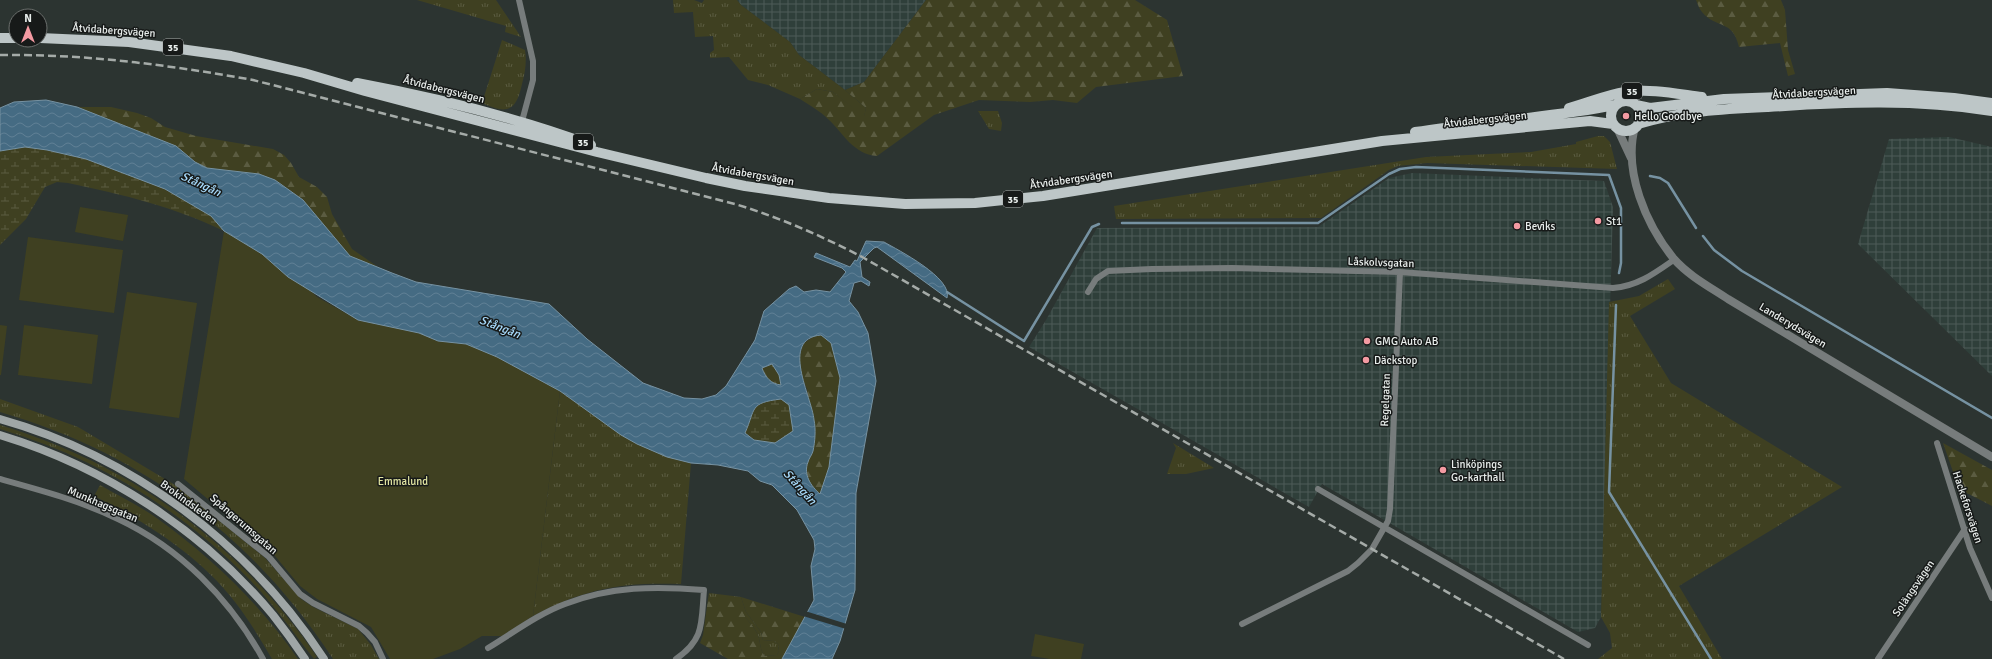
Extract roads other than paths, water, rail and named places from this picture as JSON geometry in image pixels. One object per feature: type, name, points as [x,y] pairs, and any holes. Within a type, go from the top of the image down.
[{"type":"main road","name":"Åtvidabergsvägen","points":[[48,38],[95,39],[157,45],[231,56],[304,73],[403,92],[522,121],[644,162]]},
{"type":"main road","name":"Åtvidabergsvägen","points":[[304,73],[365,91],[520,132],[706,178],[788,193],[870,202],[940,204],[975,203],[1043,196],[1382,142],[1590,121],[1615,126]]},
{"type":"main road","name":"Åtvidabergsvägen","points":[[1542,115],[1580,105],[1606,96],[1626,92],[1647,91],[1724,99]]},
{"type":"main road","name":"Åtvidabergsvägen","points":[[1636,105],[1650,108],[1724,99],[1887,93],[1947,97],[1992,103]]},
{"type":"main road","name":"35","points":[[1625,101],[1636,105],[1641,114],[1637,125],[1625,130],[1615,126],[1611,113],[1615,106],[1625,101]]},
{"type":"main road","name":"Åtvidabergsvägen","points":[[1637,125],[1694,113],[1828,103],[1887,101],[1926,103],[1992,111]]},
{"type":"main road","name":"Åtvidabergsvägen","points":[[1382,142],[1409,133],[1615,106]]},
{"type":"main road","name":"Brokindsleden","points":[[0,419],[42,433],[90,453],[133,476],[177,505],[221,539],[258,575],[288,609],[324,659]]},
{"type":"main road","points":[[0,435],[77,464],[135,495],[177,525],[213,554],[245,585],[273,615],[305,659]]},
{"type":"street","points":[[519,0],[533,61],[533,80],[520,132]]},
{"type":"street","name":"Landerydsvägen","points":[[1634,167],[1633,140],[1637,125]]},
{"type":"street","name":"Landerydsvägen","points":[[1615,126],[1628,148],[1644,207],[1653,228],[1675,259],[1700,281],[1992,457]]},
{"type":"street","name":"Låskolvsgatan","points":[[1088,292],[1100,274],[1117,270],[1232,268],[1400,272],[1613,288],[1632,285],[1641,281],[1675,259]]},
{"type":"street","name":"Regelgatan","points":[[1242,624],[1348,571],[1366,557],[1384,527],[1390,509],[1400,272]]},
{"type":"street","name":"Hackeforsvägen","points":[[1937,443],[1976,562],[1992,598]]},
{"type":"street","name":"Munkhagsgatan","points":[[0,479],[51,493],[97,510],[135,528],[163,545],[203,578],[228,606],[263,659]]},
{"type":"street","name":"Spångerumsgatan","points":[[178,484],[269,557],[300,594],[313,603],[359,626],[375,642],[383,659]]},
{"type":"street","points":[[1318,489],[1588,645]]},
{"type":"street","name":"Solängsvägen","points":[[1878,659],[1965,529]]},
{"type":"street","points":[[488,648],[564,604],[593,594],[619,589],[646,587],[704,590],[700,632],[694,644],[676,659]]},
{"type":"water","name":"Stångån","points":[[46,100],[77,107],[176,146],[195,162],[207,168],[259,174],[275,180],[303,200],[350,256],[416,282],[549,304],[587,339],[643,383],[684,398],[702,399],[716,395],[726,386],[755,340],[764,311],[789,289],[796,286],[804,292],[816,290],[830,292],[846,272],[842,268],[814,257],[816,253],[850,267],[855,260],[857,261],[866,241],[884,242],[912,258],[942,282],[947,290],[947,298],[877,247],[874,248],[860,262],[862,277],[870,282],[869,286],[861,281],[854,283],[849,301],[858,312],[868,333],[876,381],[856,493],[855,590],[840,641],[832,659],[782,659],[814,600],[811,566],[815,549],[814,540],[797,510],[772,485],[760,481],[748,471],[718,465],[691,463],[667,457],[637,444],[621,435],[560,391],[497,357],[466,344],[438,341],[419,333],[358,320],[288,277],[262,254],[224,231],[211,216],[165,189],[86,159],[47,150],[25,147],[0,151],[0,108],[14,102]],"holes":[[[821,335],[831,343],[840,378],[829,467],[820,494],[811,484],[806,471],[808,462],[813,452],[815,427],[812,410],[804,384],[800,358],[802,347],[809,339]],[[772,364],[779,375],[781,385],[771,382],[763,371],[762,368]],[[781,399],[789,405],[793,431],[775,443],[754,440],[745,433],[753,412],[758,405],[763,402]]]},
{"type":"waterway","points":[[1122,223],[1318,223],[1389,174],[1400,169],[1416,167],[1609,175],[1621,208],[1621,263],[1619,273]]},
{"type":"waterway","points":[[1650,176],[1660,178],[1668,183],[1696,228]]},
{"type":"waterway","points":[[947,292],[1024,341],[1092,227],[1099,224]]},
{"type":"waterway","points":[[1703,236],[1714,250],[1742,271],[1992,418]]},
{"type":"waterway","points":[[1616,305],[1609,492],[1711,659]]},
{"type":"railway","points":[[0,55],[64,56],[159,65],[253,80],[735,204],[785,221],[833,242],[864,258],[1564,659]]},
{"type":"place","name":"Hello Goodbye","points":[[1626,116]]},
{"type":"place","name":"St1","points":[[1598,221]]},
{"type":"place","name":"Beviks","points":[[1517,226]]},
{"type":"place","name":"GMG Auto AB","points":[[1367,341]]},
{"type":"place","name":"Däckstop","points":[[1366,360]]},
{"type":"place","name":"Linköpings Go-karthall","points":[[1443,470]]},
{"type":"park label","name":"Emmalund","points":[[403,481]]}]
